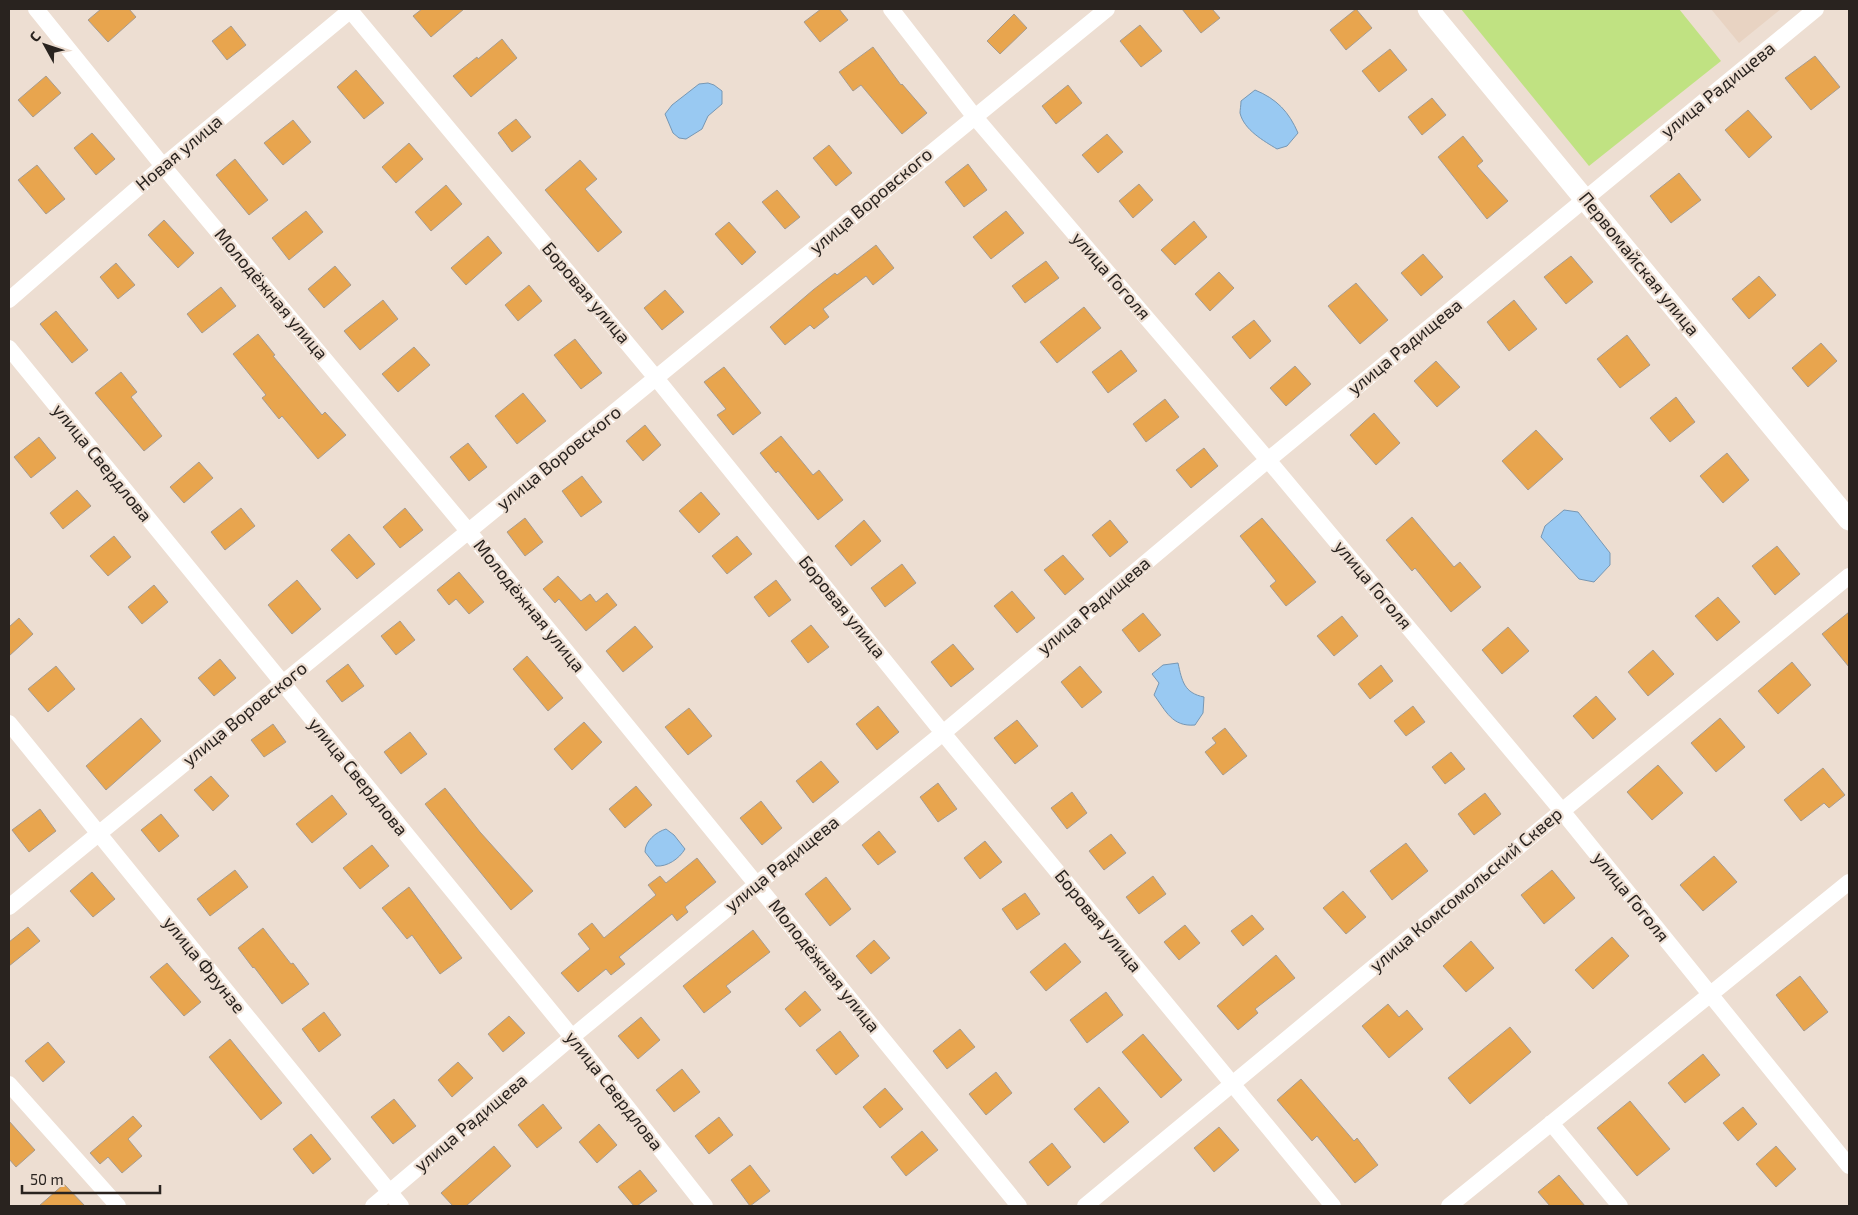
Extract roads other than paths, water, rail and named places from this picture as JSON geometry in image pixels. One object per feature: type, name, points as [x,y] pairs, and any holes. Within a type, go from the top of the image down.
[{"type":"street","name":"Молодёжная улица","points":[[36,9],[163,166],[469,532],[1019,1206]]},
{"type":"street","name":"Новая улица","points":[[9,300],[163,166],[351,9]]},
{"type":"street","name":"Боровая улица","points":[[351,9],[656,378],[943,733],[1333,1206]]},
{"type":"street","name":"улица Гоголя","points":[[891,9],[974,116],[1268,460],[1562,811],[1849,1166]]},
{"type":"street","name":"улица Воровского","points":[[9,907],[1107,9]]},
{"type":"street","name":"Первомайская улица","points":[[1428,9],[1849,520]]},
{"type":"street","name":"улица Радищева","points":[[373,1206],[572,1038],[943,733],[1268,460],[1816,9]]},
{"type":"street","name":"улица Свердлова","points":[[9,348],[572,1038],[705,1206]]},
{"type":"street","name":"улица Комсомольский Сквер","points":[[1084,1206],[1849,576]]},
{"type":"street","name":"улица Фрунзе","points":[[9,723],[400,1206]]},
{"type":"street","points":[[1449,1206],[1849,882]]},
{"type":"street","points":[[9,1084],[118,1206]]},
{"type":"street","points":[[1551,1123],[1620,1206]]},
{"type":"water","points":[[708,83],[722,91],[722,104],[708,116],[702,129],[686,139],[679,138],[673,133],[665,114],[672,105],[699,84]]},
{"type":"water","points":[[1255,90],[1276,102],[1294,125],[1298,133],[1287,146],[1277,149],[1250,130],[1242,119],[1240,113],[1241,101]]},
{"type":"water","points":[[1564,510],[1578,512],[1610,553],[1610,565],[1594,582],[1579,579],[1541,537],[1545,526]]},
{"type":"water","points":[[1178,663],[1183,681],[1188,689],[1192,693],[1204,697],[1203,713],[1195,725],[1187,725],[1175,721],[1154,695],[1159,683],[1152,674],[1163,665]]},
{"type":"water","points":[[666,829],[674,835],[685,849],[672,862],[656,866],[645,852],[645,848],[658,832]]}]
